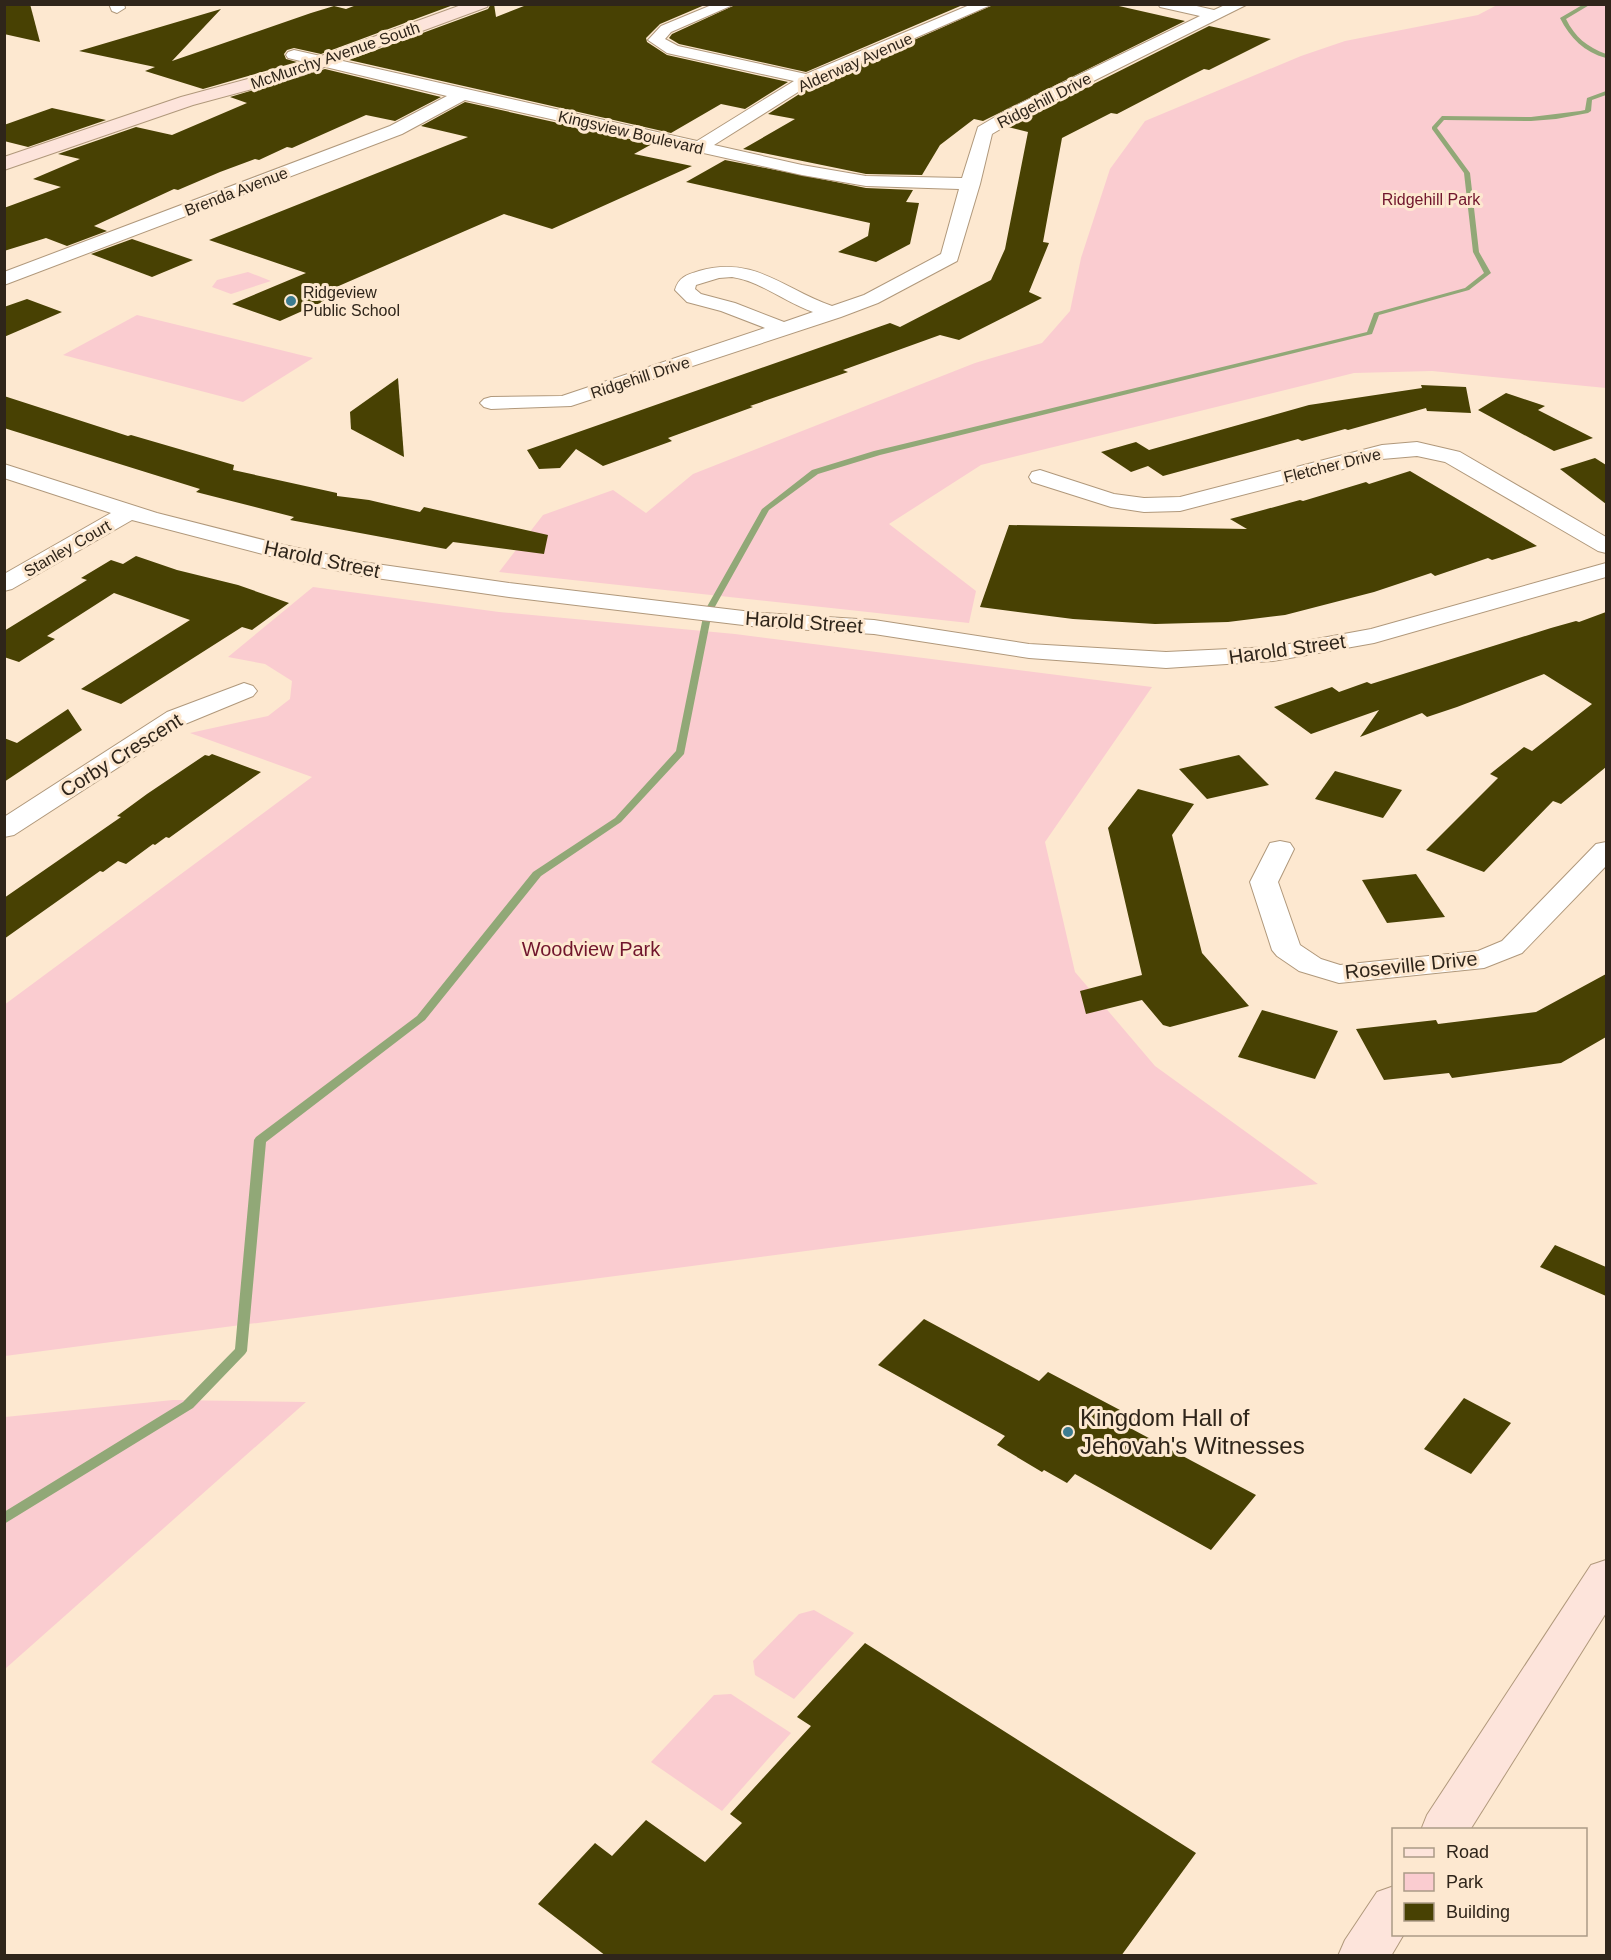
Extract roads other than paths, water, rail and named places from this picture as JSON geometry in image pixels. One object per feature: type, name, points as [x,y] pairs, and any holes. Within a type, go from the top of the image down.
[{"type":"street","name":"McMurchy Avenue South","points":[[187,101],[261,67],[438,4]]},
{"type":"street","name":"McMurchy Avenue South","points":[[4,164],[187,101],[288,74],[481,4]]},
{"type":"street","points":[[728,4],[666,29],[656,40],[673,50],[808,79]]},
{"type":"street","name":"Alderway Avenue","points":[[698,148],[808,79],[986,4]]},
{"type":"street","points":[[1165,4],[1215,15]]},
{"type":"street","name":"Ridgehill Drive","points":[[491,403],[564,402],[834,313],[871,299],[950,257],[984,131],[1013,114],[1241,4]]},
{"type":"street","name":"Kingsview Boulevard","points":[[294,55],[802,170],[866,181],[971,184]]},
{"type":"street","name":"Brenda Avenue","points":[[4,279],[396,130],[463,94]]},
{"type":"street","points":[[785,329],[728,307],[694,298],[685,290],[687,282],[704,275],[742,270],[757,275],[797,299],[834,313]]},
{"type":"street","name":"Fletcher Drive","points":[[1040,477],[1111,500],[1144,504],[1180,504],[1382,452],[1417,449],[1452,457],[1606,546]]},
{"type":"street","name":"Harold Street","points":[[4,471],[129,512],[278,551],[362,569],[680,611],[760,620],[874,627],[1029,651],[1166,660],[1273,654],[1374,636],[1606,570]]},
{"type":"street","name":"Stanley Court","points":[[4,584],[129,512]]},
{"type":"street","name":"Corby Crescent","points":[[4,829],[176,718],[244,691]]},
{"type":"street","name":"Roseville Drive","points":[[1280,849],[1264,882],[1287,950],[1310,965],[1339,974],[1484,959],[1512,947],[1606,850]]},
{"type":"street","points":[[1445,1828],[1606,1577]]},
{"type":"street","points":[[1363,1956],[1392,1911]]},
{"type":"waterway","points":[[1589,4],[1563,18],[1580,42],[1591,50],[1606,56]]},
{"type":"waterway","points":[[4,1519],[188,1405],[241,1351],[260,1140],[421,1018],[537,874],[618,820],[681,752],[708,612],[766,509],[815,472],[877,453],[1370,333],[1376,314],[1467,289],[1488,273],[1476,252],[1467,173],[1434,128],[1442,118],[1531,119],[1580,113],[1588,111],[1589,99],[1606,93]]},
{"type":"place","name":"Ridgeview Public School","points":[[291,301]]},
{"type":"place","name":"Kingdom Hall of Jehovah's Witnesses","points":[[1068,1432]]},
{"type":"park label","name":"Ridgehill Park","points":[[1431,199]]},
{"type":"park label","name":"Woodview Park","points":[[591,949]]}]
